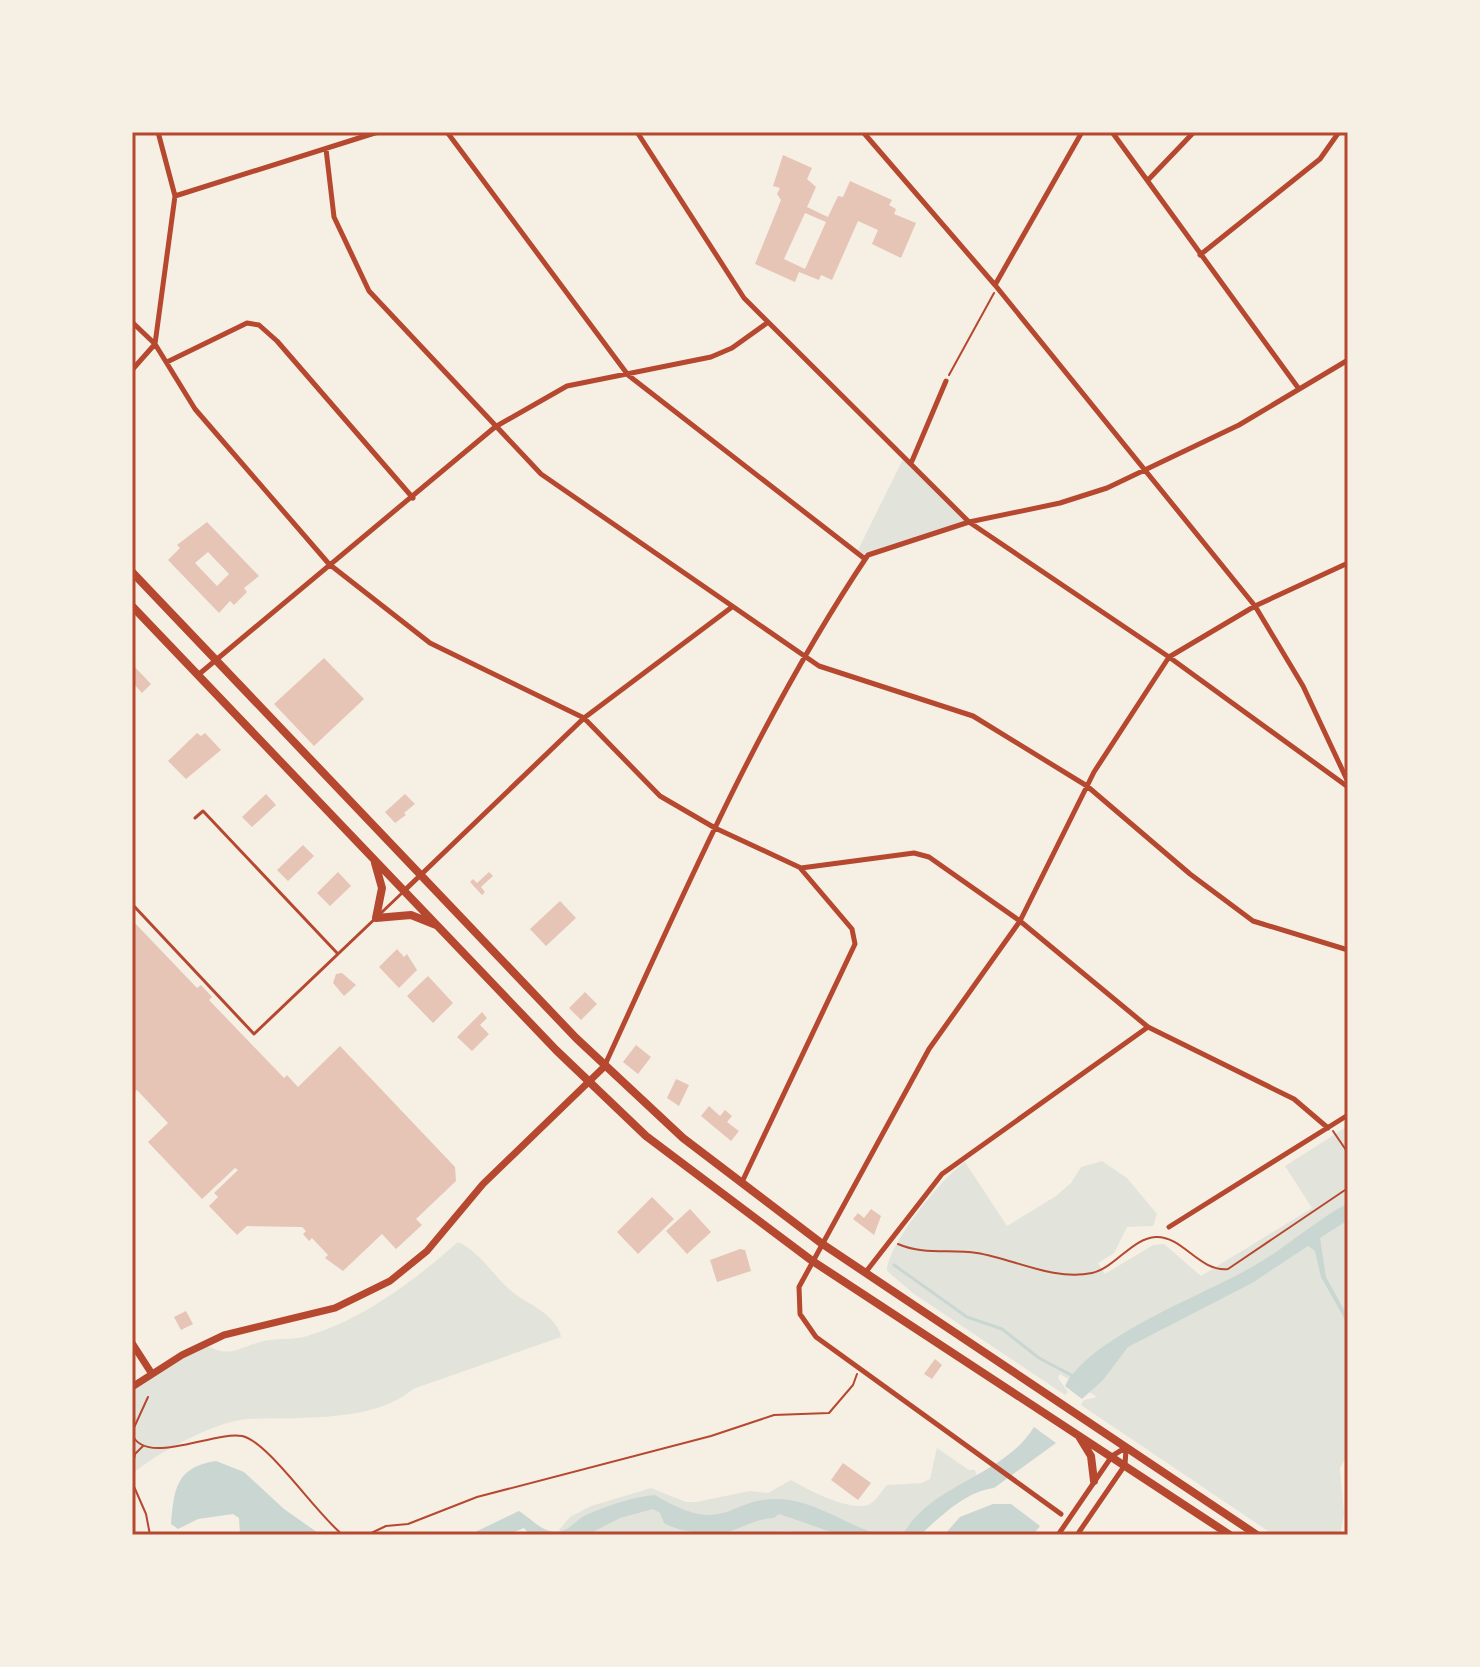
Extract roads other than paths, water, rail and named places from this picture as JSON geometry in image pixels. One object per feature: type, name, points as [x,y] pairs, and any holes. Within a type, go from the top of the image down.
[{"type":"main road","points":[[132,572],[419,877],[604,1067],[741,1185],[865,1274],[1257,1535]]},
{"type":"main road","points":[[132,606],[587,1083],[664,1151],[811,1260],[1230,1535]]},
{"type":"main road","points":[[371,855],[382,888],[376,918],[411,915],[440,927]]},
{"type":"main road","points":[[1077,1434],[1091,1456],[1094,1481]]},
{"type":"street","points":[[132,370],[155,344],[175,196],[158,132]]},
{"type":"street","points":[[175,196],[378,132]]},
{"type":"street","points":[[447,132],[628,375],[865,559]]},
{"type":"street","points":[[637,132],[731,283],[767,323],[969,522],[1169,657],[1348,785]]},
{"type":"street","points":[[863,132],[996,287],[1255,606],[1303,686],[1348,785]]},
{"type":"street","points":[[996,287],[1082,132]]},
{"type":"street","points":[[1112,132],[1299,389]]},
{"type":"street","points":[[1148,180],[1194,132]]},
{"type":"street","points":[[1200,255],[1320,159],[1339,132]]},
{"type":"street","points":[[326,149],[334,217],[369,291],[541,474],[805,658],[828,669],[973,716],[1087,786],[1190,874],[1253,921],[1348,950]]},
{"type":"street","points":[[132,322],[155,344],[195,409],[329,564],[430,643],[584,718],[652,789],[715,828],[801,868],[844,917],[854,935],[854,949],[741,1185]]},
{"type":"street","points":[[167,362],[247,323],[259,325],[277,341],[413,498]]},
{"type":"street","points":[[197,676],[495,427],[567,386],[722,353],[767,323]]},
{"type":"street","points":[[132,1387],[182,1355],[224,1335],[335,1308],[390,1281],[427,1251],[483,1184],[604,1067],[715,828],[805,658],[865,559],[884,547],[969,522],[1060,503],[1147,471],[1348,360]]},
{"type":"street","points":[[911,462],[946,381]]},
{"type":"street","points":[[1061,1514],[986,1463],[816,1337],[802,1320],[798,1292],[811,1260],[929,1049],[1020,921],[1087,786],[1169,657],[1255,606],[1348,563]]},
{"type":"street","points":[[405,890],[584,718],[732,607]]},
{"type":"street","points":[[801,868],[923,854],[1020,921],[1148,1027],[1294,1099],[1312,1111],[1328,1128]]},
{"type":"street","points":[[865,1274],[942,1174],[1148,1027]]},
{"type":"street","points":[[1169,1227],[1348,1115]]},
{"type":"street","points":[[132,1343],[152,1374]]},
{"type":"street","points":[[1060,1533],[1112,1456],[1126,1448]]},
{"type":"street","points":[[1077,1535],[1125,1465],[1126,1448]]},
{"type":"lane","points":[[195,818],[203,811],[338,954]]},
{"type":"lane","points":[[132,904],[254,1034],[405,890]]},
{"type":"waterway","points":[[894,1265],[967,1317],[1002,1329],[1039,1358],[1073,1376]]}]
